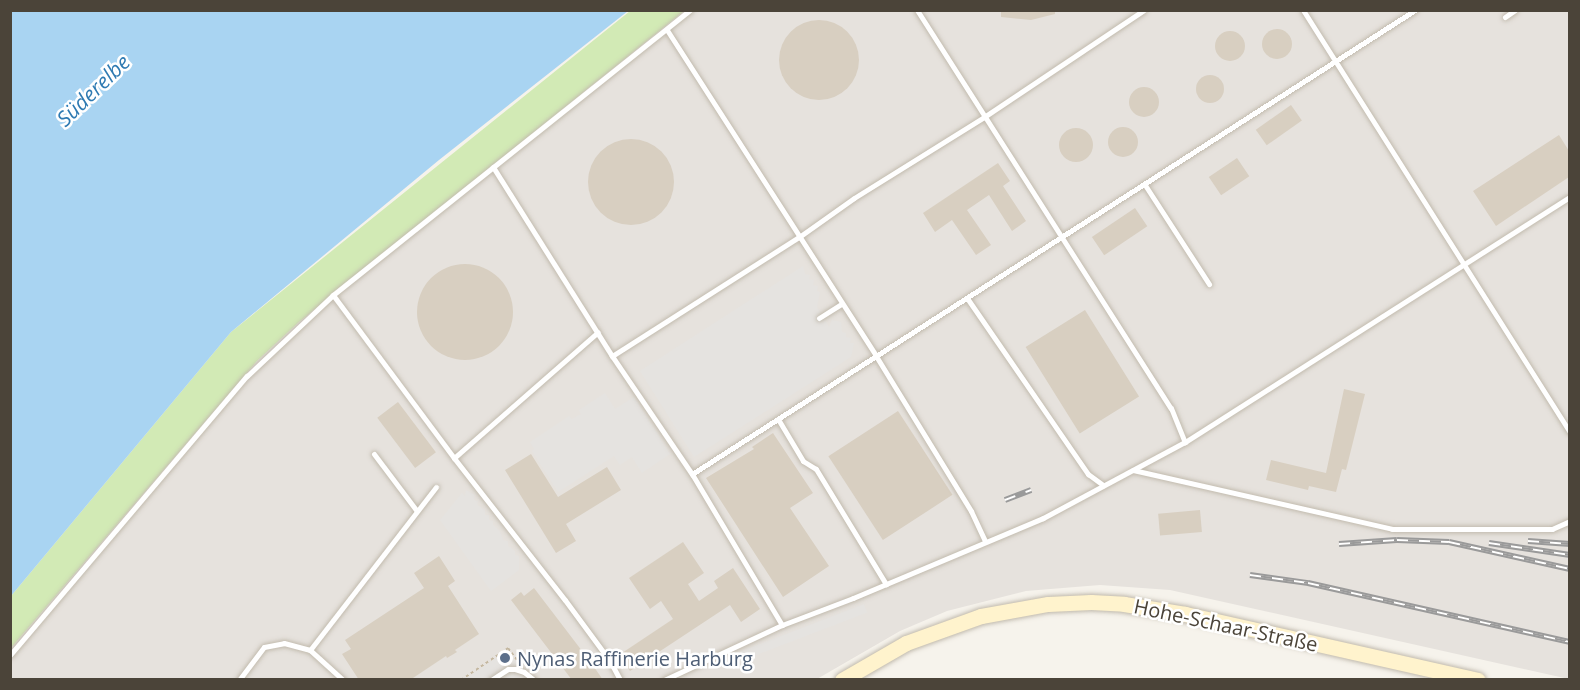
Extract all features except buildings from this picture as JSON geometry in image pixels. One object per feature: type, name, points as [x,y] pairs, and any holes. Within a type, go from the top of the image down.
[{"type":"main road","name":"Hohe-Schaar-Straße","points":[[842,680],[906,644],[981,616],[1048,604],[1091,602],[1124,604],[1185,614],[1478,680]]},
{"type":"lane","points":[[10,655],[246,376],[333,295],[690,10]]},
{"type":"lane","points":[[917,10],[1171,408],[1185,442]]},
{"type":"lane","points":[[1130,10],[1134,17]]},
{"type":"lane","points":[[612,356],[799,237],[854,198],[984,117],[1144,10]]},
{"type":"lane","points":[[1303,10],[1466,265],[1569,432]]},
{"type":"lane","points":[[692,474],[1336,63],[1415,10]]},
{"type":"lane","points":[[1505,17],[1515,10]]},
{"type":"lane","points":[[667,30],[876,356],[971,511],[985,541]]},
{"type":"lane","points":[[493,167],[612,356],[692,474],[782,625]]},
{"type":"lane","points":[[1145,184],[1209,284]]},
{"type":"lane","points":[[664,680],[782,625],[1043,518],[1133,470],[1185,442],[1466,265],[1569,197]]},
{"type":"lane","points":[[333,295],[453,458],[565,600],[610,661],[620,680]]},
{"type":"lane","points":[[968,298],[1088,474],[1102,485]]},
{"type":"lane","points":[[819,318],[841,304]]},
{"type":"lane","points":[[453,458],[597,332]]},
{"type":"lane","points":[[778,419],[803,461],[816,469],[886,584]]},
{"type":"lane","points":[[374,454],[417,511]]},
{"type":"lane","points":[[1133,470],[1392,529],[1552,529],[1569,521]]},
{"type":"lane","points":[[310,650],[436,487]]},
{"type":"lane","points":[[239,680],[264,647],[284,643],[310,650],[343,680]]},
{"type":"lane","points":[[491,680],[508,669],[524,672],[534,680]]},
{"type":"shaded area","points":[[684,11],[1569,11],[1569,679],[1170,590],[1100,585],[1026,591],[947,611],[900,631],[817,679],[11,680],[11,648],[257,361],[299,322]]},
{"type":"shaded area","points":[[803,266],[805,274],[810,275],[809,279],[814,280],[813,285],[818,286],[817,291],[820,292],[817,307],[829,327],[832,320],[841,322],[842,332],[846,333],[846,337],[851,338],[850,343],[854,343],[851,357],[694,457],[640,371]]},
{"type":"shaded area","points":[[605,393],[615,409],[634,397],[670,454],[642,473],[632,457],[620,465],[614,456],[558,492],[532,451],[534,449],[530,442],[569,416],[572,419],[581,414],[579,410]]},
{"type":"shaded area","points":[[466,490],[475,495],[474,500],[478,501],[477,505],[485,510],[485,515],[489,515],[489,520],[493,521],[493,525],[500,531],[503,540],[508,541],[508,546],[515,551],[515,555],[519,556],[519,570],[491,591],[440,520],[462,493],[465,496]]},
{"type":"shaded area","points":[[864,604],[867,612],[733,664],[730,656]]},
{"type":"shaded area","name":"Nynas Raffinerie Harburg","points":[[508,650],[519,666],[537,679],[464,680]]},
{"type":"green space","points":[[630,11],[684,11],[299,322],[257,361],[11,648],[11,596],[231,332]]},
{"type":"water","name":"Süderelbe","points":[[11,10],[628,11],[439,160],[231,332],[11,596]]},
{"type":"railway","points":[[1005,500],[1031,490]]},
{"type":"railway","points":[[1339,544],[1397,540],[1449,542],[1570,569]]},
{"type":"railway","points":[[1528,541],[1570,544]]},
{"type":"railway","points":[[1489,543],[1570,555]]},
{"type":"railway","points":[[1250,575],[1308,583],[1570,642]]},
{"type":"place","name":"Nynas Raffinerie Harburg","points":[[505,658]]}]
